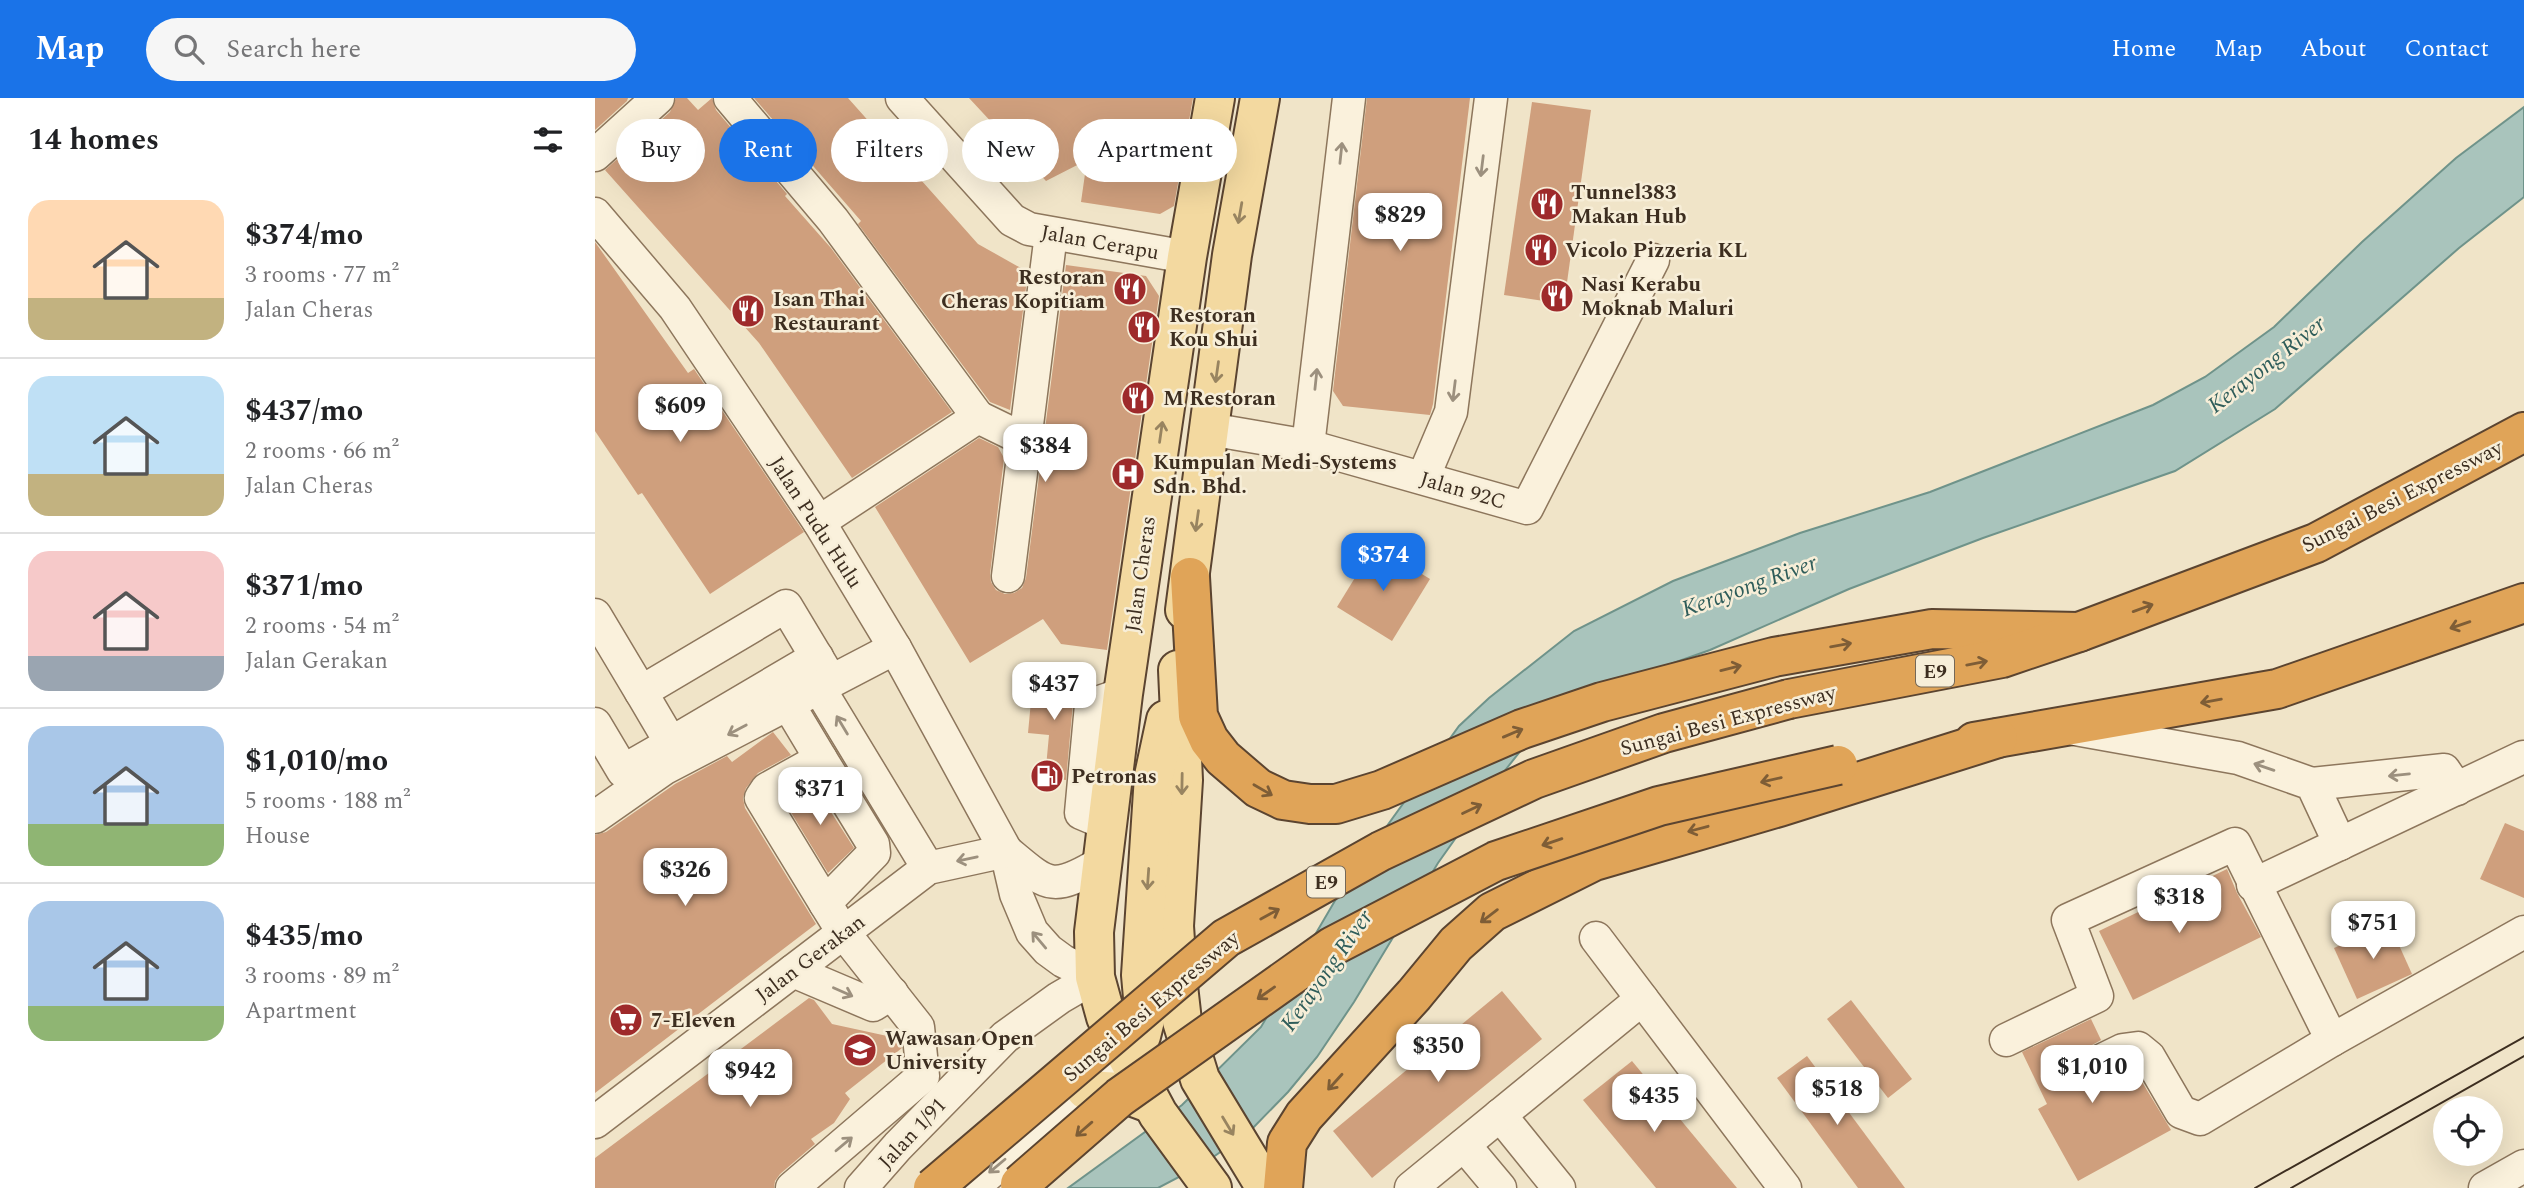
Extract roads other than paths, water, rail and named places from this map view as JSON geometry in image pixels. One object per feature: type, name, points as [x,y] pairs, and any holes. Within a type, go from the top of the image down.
[{"type":"highway","name":"Sungai Besi Expressway","points":[[933,1188],[1226,938],[1381,851],[1534,779],[1664,733],[1789,699],[2002,658],[2079,632],[2316,543],[2524,432]]},
{"type":"highway","points":[[1190,577],[1198,716],[1209,740],[1223,758],[1258,788],[1283,800],[1310,804],[1336,804],[1382,790],[1523,729],[1602,702],[1774,657],[1932,629],[2079,632]]},
{"type":"highway","points":[[1015,1188],[1120,1097],[1333,946],[1496,861],[1659,806],[1838,765],[2277,689],[2524,603]]},
{"type":"highway","points":[[1269,1184],[1287,1143],[1304,1116],[1414,995],[1456,944],[1492,912],[1594,861],[1779,807],[1998,738]]},
{"type":"main road","name":"Jalan Cheras","points":[[1211,1186],[1155,1109],[1106,1017],[1095,977],[1094,932],[1123,694],[1187,257],[1215,98]]},
{"type":"main road","points":[[1127,1056],[1138,1042],[1145,1020],[1141,975],[1154,776],[1178,667],[1232,255],[1260,98]]},
{"type":"main road","points":[[1178,667],[1183,780],[1174,926],[1182,1021],[1200,1079],[1269,1184]]},
{"type":"main road","points":[[1095,977],[1141,975],[1178,986]]},
{"type":"main road","points":[[1086,1090],[1120,1092],[1155,1109]]},
{"type":"street","points":[[595,155],[659,98]]},
{"type":"street","points":[[730,98],[833,220],[978,417],[1025,440]]},
{"type":"street","name":"Jalan Cerapu","points":[[902,98],[1011,220],[1029,229],[1051,234],[1187,257]]},
{"type":"street","points":[[1423,478],[1451,412],[1491,98]]},
{"type":"street","points":[[1308,446],[1341,99]]},
{"type":"street","name":"Jalan Pudu Hulu","points":[[595,214],[675,308],[819,522],[895,648],[1006,851],[1016,894],[1032,932],[1048,950],[1063,961],[1095,977]]},
{"type":"street","points":[[1008,576],[1051,234]]},
{"type":"street","name":"Jalan 92C","points":[[1209,429],[1308,446],[1527,508],[1653,260]]},
{"type":"street","points":[[819,522],[978,417]]},
{"type":"street","points":[[641,692],[786,607],[928,868]]},
{"type":"street","points":[[595,615],[671,743]]},
{"type":"street","points":[[595,724],[623,771],[671,743],[823,675],[895,648]]},
{"type":"street","points":[[595,817],[665,768],[788,704],[823,675]]},
{"type":"street","points":[[788,704],[873,844],[874,853],[825,903]]},
{"type":"street","points":[[2064,727],[2238,758],[2312,784],[2444,770],[2457,789]]},
{"type":"street","points":[[2253,885],[2524,757]]},
{"type":"street","points":[[792,1188],[923,1076],[918,1027],[843,932],[761,798],[767,789],[821,759]]},
{"type":"street","points":[[2312,784],[2340,844]]},
{"type":"street","points":[[2006,1040],[2097,996],[2068,920],[2235,844],[2332,1040]]},
{"type":"street","name":"Jalan Pudu Hulu","points":[[1006,851],[1039,879],[1059,884],[1075,879],[1101,863]]},
{"type":"street","name":"Jalan Gerakan","points":[[595,1122],[928,868],[1006,851]]},
{"type":"street","points":[[2084,1069],[2123,1050],[2138,1048],[2149,1057],[2181,1112],[2200,1119],[2332,1040],[2524,932]]},
{"type":"street","points":[[1596,938],[1785,1188]]},
{"type":"street","points":[[793,971],[873,1005],[892,993]]},
{"type":"street","name":"Jalan 1/91","points":[[862,1188],[898,1146],[1005,1037],[1048,1005],[1095,977]]},
{"type":"street","points":[[1412,1188],[1642,999]]},
{"type":"street","points":[[972,1188],[1127,1056]]},
{"type":"street","points":[[1500,1115],[1559,1188]]},
{"type":"street","points":[[1464,1145],[1500,1188]]},
{"type":"street","points":[[2485,1188],[2524,1166]]},
{"type":"water","name":"Kerayong River","points":[[2524,107],[2524,197],[2459,248],[2275,409],[2175,471],[1983,538],[1849,589],[1710,650],[1634,677],[1529,740],[1438,863],[1354,1002],[1317,1057],[1250,1131],[1202,1165],[1158,1188],[1068,1188],[1182,1105],[1261,1027],[1343,887],[1459,726],[1489,698],[1574,631],[1673,581],[1800,533],[1930,492],[2153,405],[2205,377],[2274,327],[2362,242],[2456,158]]},
{"type":"tram line","points":[[2255,1188],[2524,1037]]},
{"type":"tram line","points":[[2291,1188],[2524,1056]]},
{"type":"place","name":"Tunnel383 Makan Hub","points":[[1547,204]]},
{"type":"place","name":"Vicolo Pizzeria KL","points":[[1541,250]]},
{"type":"place","name":"Restoran Cheras Kopitiam","points":[[1130,289]]},
{"type":"place","name":"Nasi Kerabu Moknab Maluri","points":[[1557,296]]},
{"type":"place","name":"Isan Thai Restaurant","points":[[748,311]]},
{"type":"place","name":"Restoran Kou Shui","points":[[1144,327]]},
{"type":"place","name":"M Restoran","points":[[1138,398]]},
{"type":"place","name":"Kumpulan Medi-Systems Sdn. Bhd.","points":[[1128,474]]},
{"type":"place","name":"Petronas","points":[[1047,776]]},
{"type":"place","name":"7-Eleven","points":[[626,1020]]},
{"type":"place","name":"Wawasan Open University","points":[[860,1050]]}]
